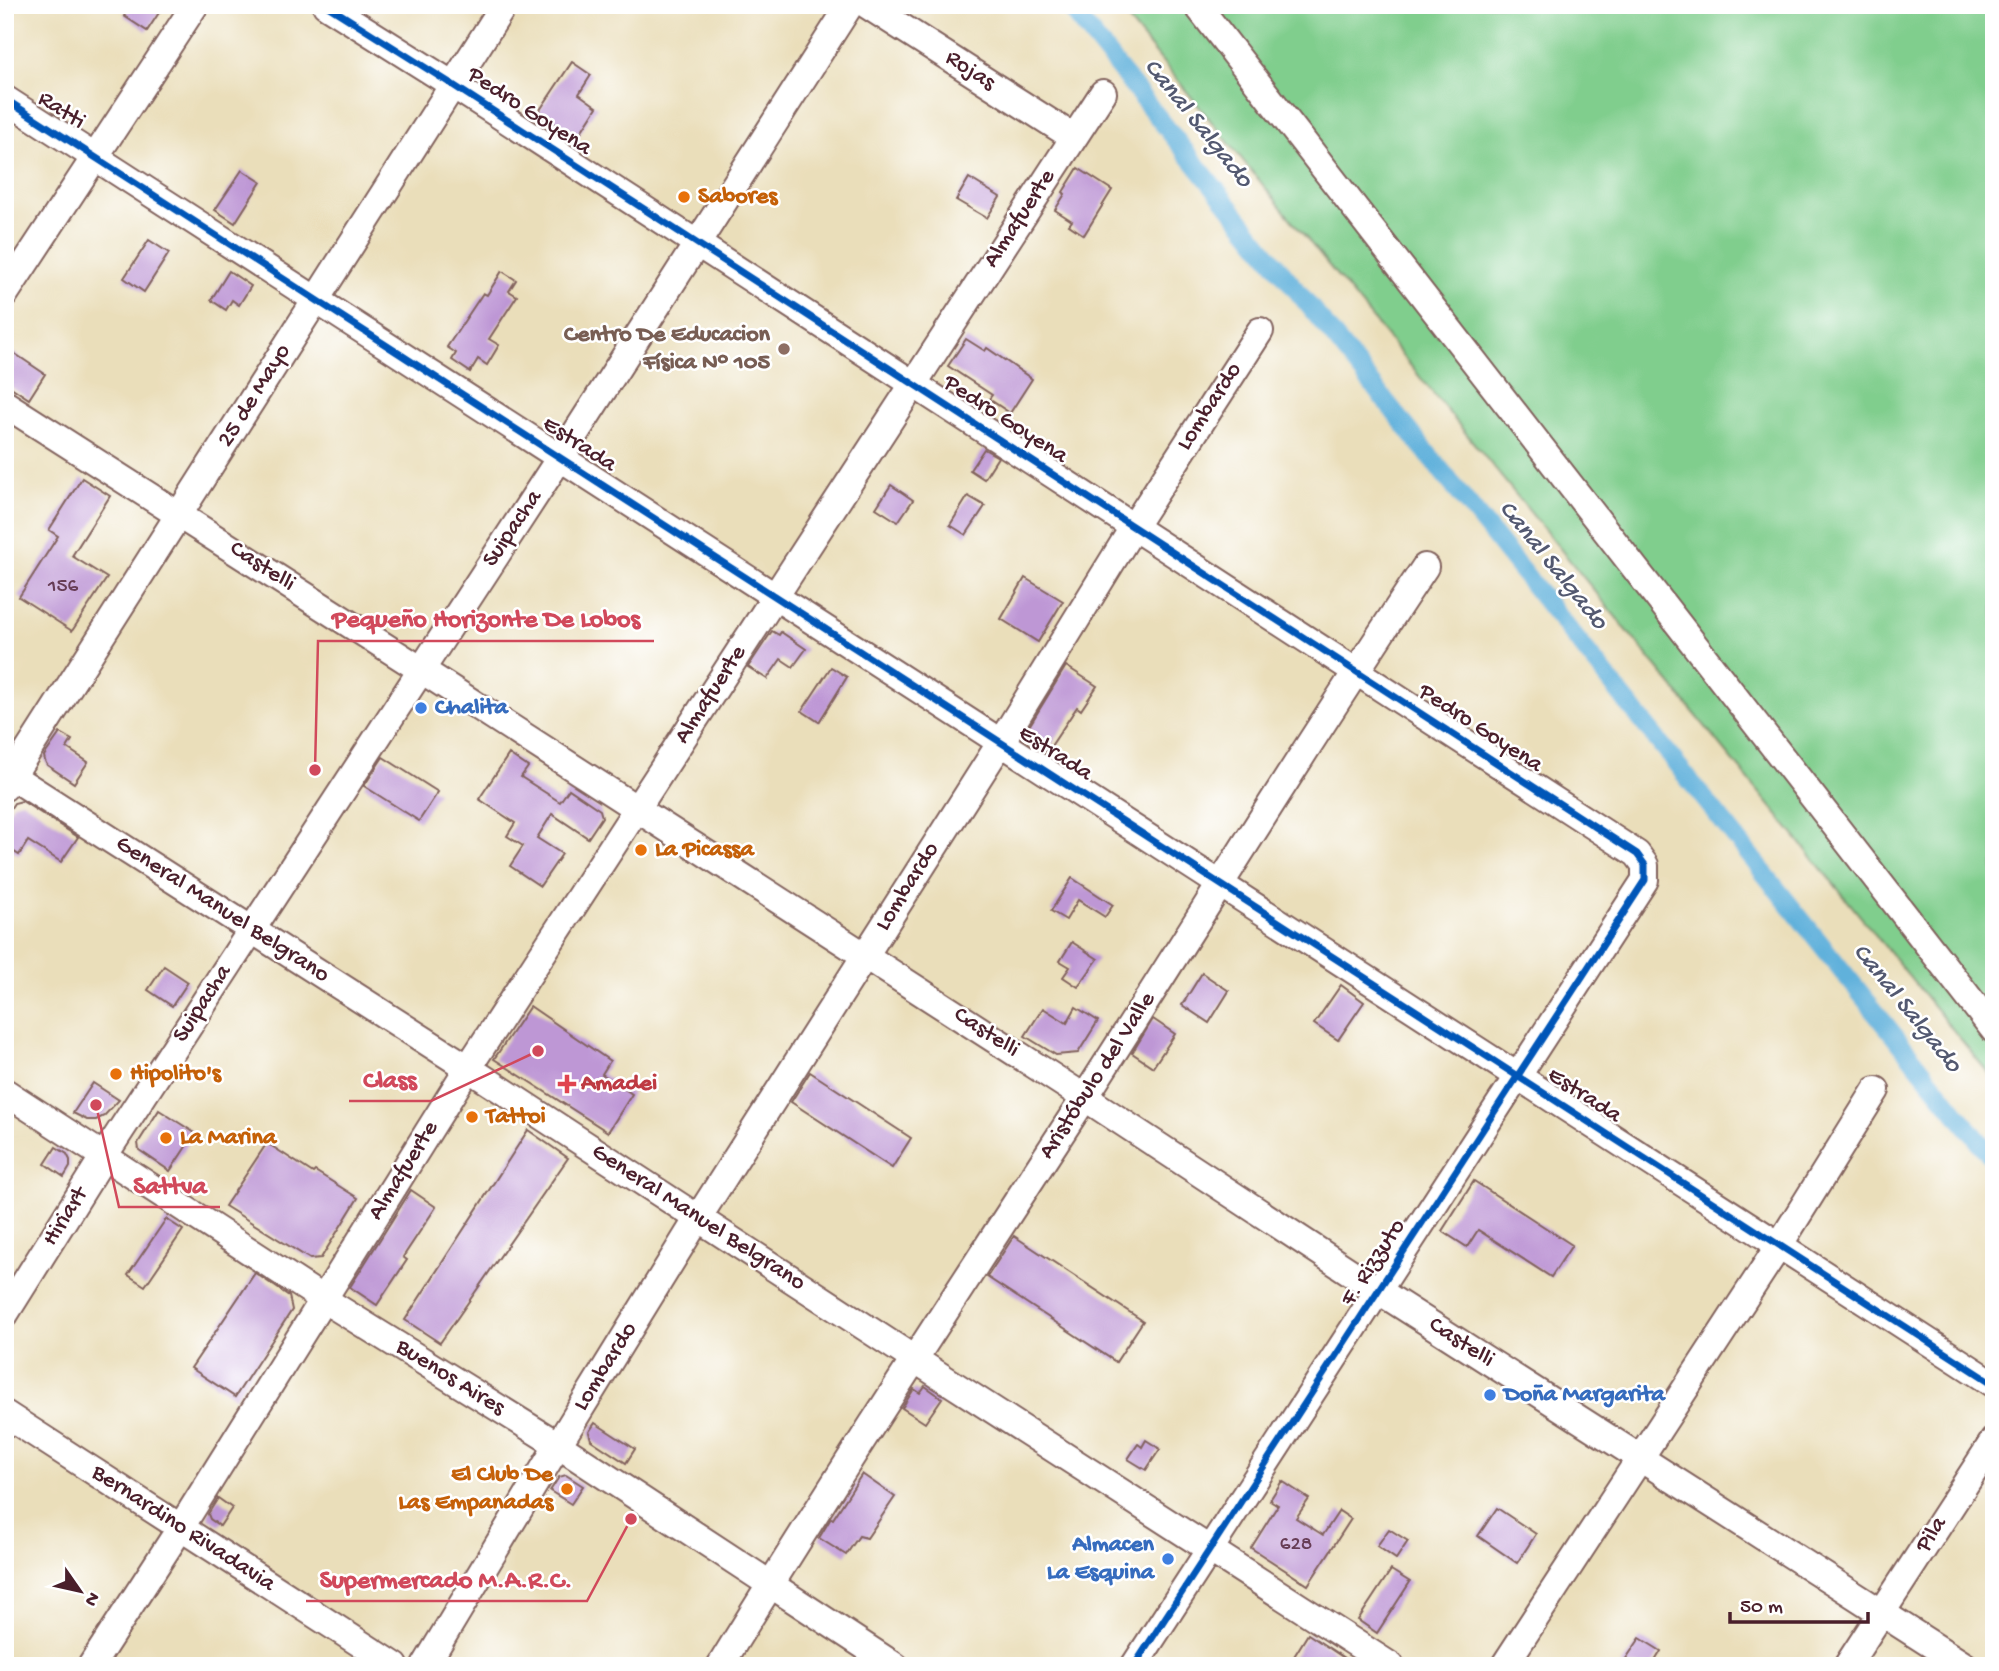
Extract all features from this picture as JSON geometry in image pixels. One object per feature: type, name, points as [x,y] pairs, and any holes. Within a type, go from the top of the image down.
[{"type":"street","points":[[5,294],[195,5]]},
{"type":"street","name":"Pedro Goyena","points":[[326,5],[1637,854],[1645,865],[1645,880]]},
{"type":"street","name":"25 de Mayo","points":[[8,778],[180,515],[504,5]]},
{"type":"street","name":"Suipacha","points":[[104,1156],[561,456],[850,5]]},
{"type":"street","name":"Rojas","points":[[867,5],[1073,137]]},
{"type":"street","points":[[1197,5],[1994,1030]]},
{"type":"street","name":"Almafuerte","points":[[91,1666],[468,1068],[1103,93]]},
{"type":"street","name":"Ratti","points":[[5,99],[96,156]]},
{"type":"street","name":"Estrada","points":[[96,156],[1994,1384]]},
{"type":"street","name":"Lombardo","points":[[425,1666],[698,1218],[1260,331]]},
{"type":"street","name":"Castelli","points":[[5,404],[865,955],[1379,1290],[1965,1666]]},
{"type":"street","name":"Aristóbulo del Valle","points":[[720,1666],[769,1585],[1221,884],[1355,670],[1425,566]]},
{"type":"street","name":"General Manuel Belgrano","points":[[8,778],[252,929],[1391,1666]]},
{"type":"street","name":"F. Rizzuto","points":[[1134,1666],[1645,880]]},
{"type":"street","points":[[1504,1666],[1780,1244],[1876,1090]]},
{"type":"street","name":"Buenos Aires","points":[[5,1092],[323,1299],[558,1445],[895,1666]]},
{"type":"street","name":"Hiriart","points":[[5,1314],[104,1156]]},
{"type":"street","name":"Bernardino Rivadavia","points":[[5,1414],[395,1666]]},
{"type":"street","name":"Pila","points":[[1847,1666],[1994,1440]]},
{"type":"green space","points":[[1116,5],[1994,5],[1994,1080]]},
{"type":"building","points":[[132,5],[164,5],[147,31],[124,16]]},
{"type":"building","points":[[572,62],[591,75],[579,94],[597,107],[577,138],[538,113]]},
{"type":"building","points":[[1078,168],[1112,190],[1084,235],[1069,225],[1072,221],[1055,210]]},
{"type":"building","points":[[242,170],[261,182],[235,223],[215,210]]},
{"type":"building","points":[[969,178],[1000,197],[987,218],[956,200]]},
{"type":"building","points":[[149,240],[169,253],[144,292],[124,278]]},
{"type":"building","points":[[229,271],[251,286],[239,305],[232,300],[226,310],[211,300]]},
{"type":"building","points":[[502,271],[516,280],[509,291],[517,296],[489,339],[499,345],[487,365],[478,359],[470,372],[452,360],[456,353],[447,347],[483,293],[487,295]]},
{"type":"building","points":[[966,339],[985,351],[987,348],[1032,379],[1010,413],[989,399],[992,395],[948,366]]},
{"type":"building","points":[[5,347],[45,374],[29,399],[5,383]]},
{"type":"building","points":[[984,449],[998,457],[984,479],[970,470]]},
{"type":"building","points":[[82,478],[110,496],[72,556],[107,578],[72,631],[19,597],[58,536],[49,530]]},
{"type":"building","points":[[891,485],[913,500],[898,522],[876,508]]},
{"type":"building","points":[[968,496],[985,506],[966,535],[950,525]]},
{"type":"building","points":[[1025,578],[1063,601],[1038,642],[1001,619]]},
{"type":"building","points":[[772,631],[779,635],[781,632],[806,649],[793,667],[781,659],[767,679],[748,667]]},
{"type":"building","points":[[1066,666],[1097,686],[1081,710],[1077,707],[1047,752],[1026,738],[1025,733]]},
{"type":"building","points":[[831,667],[847,677],[819,722],[802,711]]},
{"type":"building","points":[[60,733],[72,740],[67,748],[88,762],[74,783],[45,761],[44,756]]},
{"type":"building","points":[[509,754],[528,767],[521,777],[560,802],[569,789],[600,810],[602,817],[588,838],[552,814],[537,838],[562,854],[540,886],[510,866],[523,846],[507,836],[515,823],[479,799]]},
{"type":"building","points":[[383,757],[438,792],[419,821],[364,786]]},
{"type":"building","points":[[22,801],[78,837],[61,862],[28,841],[19,855],[5,846],[5,817],[14,803]]},
{"type":"building","points":[[1072,878],[1113,905],[1105,917],[1078,900],[1066,920],[1051,911]]},
{"type":"building","points":[[1072,942],[1098,959],[1078,987],[1063,977],[1070,967],[1060,961]]},
{"type":"building","points":[[164,966],[188,982],[172,1006],[148,990]]},
{"type":"building","points":[[1202,973],[1229,991],[1209,1023],[1182,1005]]},
{"type":"building","points":[[1341,985],[1364,1002],[1338,1040],[1314,1024]]},
{"type":"building","points":[[530,1006],[610,1061],[602,1074],[632,1094],[608,1132],[494,1059]]},
{"type":"building","points":[[1076,1007],[1098,1021],[1078,1053],[1056,1055],[1025,1036],[1043,1008],[1067,1023]]},
{"type":"building","points":[[1153,1019],[1175,1034],[1153,1067],[1132,1053]]},
{"type":"building","points":[[810,1072],[911,1138],[892,1168],[791,1102]]},
{"type":"building","points":[[93,1083],[119,1100],[104,1116],[87,1120],[73,1113]]},
{"type":"building","name":"La Marina","points":[[159,1110],[195,1133],[170,1171],[139,1150],[138,1143]]},
{"type":"building","points":[[528,1130],[568,1158],[440,1343],[405,1320]]},
{"type":"building","points":[[267,1143],[358,1198],[321,1258],[310,1259],[225,1206]]},
{"type":"building","points":[[56,1147],[67,1154],[70,1160],[70,1167],[64,1177],[45,1164]]},
{"type":"building","points":[[1474,1181],[1572,1245],[1551,1277],[1478,1230],[1467,1247],[1442,1231]]},
{"type":"building","points":[[411,1190],[436,1207],[403,1257],[407,1260],[377,1305],[350,1287]]},
{"type":"building","points":[[166,1219],[183,1230],[145,1286],[128,1275]]},
{"type":"building","points":[[1014,1236],[1143,1321],[1116,1362],[987,1277]]},
{"type":"building","points":[[255,1273],[289,1296],[292,1310],[235,1397],[191,1368]]},
{"type":"building","points":[[925,1386],[942,1398],[925,1423],[902,1408],[914,1389],[920,1393]]},
{"type":"building","points":[[595,1423],[635,1449],[626,1463],[591,1440],[589,1432]]},
{"type":"building","points":[[1146,1440],[1160,1449],[1146,1470],[1128,1459],[1138,1444],[1142,1447]]},
{"type":"building","points":[[862,1474],[895,1497],[867,1538],[859,1536],[846,1555],[819,1538]]},
{"type":"building","points":[[566,1475],[583,1486],[571,1504],[550,1491],[559,1477]]},
{"type":"building","points":[[1282,1481],[1309,1499],[1296,1518],[1323,1535],[1339,1511],[1351,1519],[1308,1585],[1251,1548],[1278,1505],[1270,1500]]},
{"type":"building","points":[[218,1498],[232,1508],[220,1526],[210,1519],[208,1514]]},
{"type":"building","points":[[1497,1508],[1536,1534],[1517,1563],[1478,1536]]},
{"type":"building","points":[[1389,1529],[1408,1541],[1396,1559],[1377,1546]]},
{"type":"building","points":[[1391,1570],[1410,1582],[1377,1633],[1358,1620]]},
{"type":"building","points":[[1308,1634],[1356,1666],[1288,1666]]},
{"type":"building","points":[[1640,1638],[1661,1651],[1652,1666],[1621,1666]]},
{"type":"waterway","name":"Canal Salgado","points":[[1068,5],[1994,1160]]},
{"type":"cycle path","points":[[326,5],[1637,854],[1645,865],[1645,880],[1134,1666]]},
{"type":"cycle path","points":[[5,99],[1994,1384]]},
{"type":"place","name":"Sabores","points":[[684,197]]},
{"type":"place","name":"Centro De Educacion Física N° 105","points":[[784,349]]},
{"type":"place","name":"Chalita","points":[[421,708]]},
{"type":"place","name":"Pequeño Horizonte De Lobos","points":[[315,770]]},
{"type":"place","name":"La Picassa","points":[[641,850]]},
{"type":"place","name":"Class","points":[[538,1051]]},
{"type":"place","name":"Hipolito's","points":[[116,1074]]},
{"type":"place","name":"Amadei","points":[[567,1084]]},
{"type":"place","name":"Sattva","points":[[96,1105]]},
{"type":"place","name":"Tattoi","points":[[472,1117]]},
{"type":"place","name":"La Marina","points":[[166,1138]]},
{"type":"place","name":"Doña Margarita","points":[[1490,1395]]},
{"type":"place","name":"El Club De Las Empanadas","points":[[567,1489]]},
{"type":"place","name":"Supermercado M.A.R.C.","points":[[631,1519]]},
{"type":"place","name":"Almacen La Esquina","points":[[1168,1559]]}]
